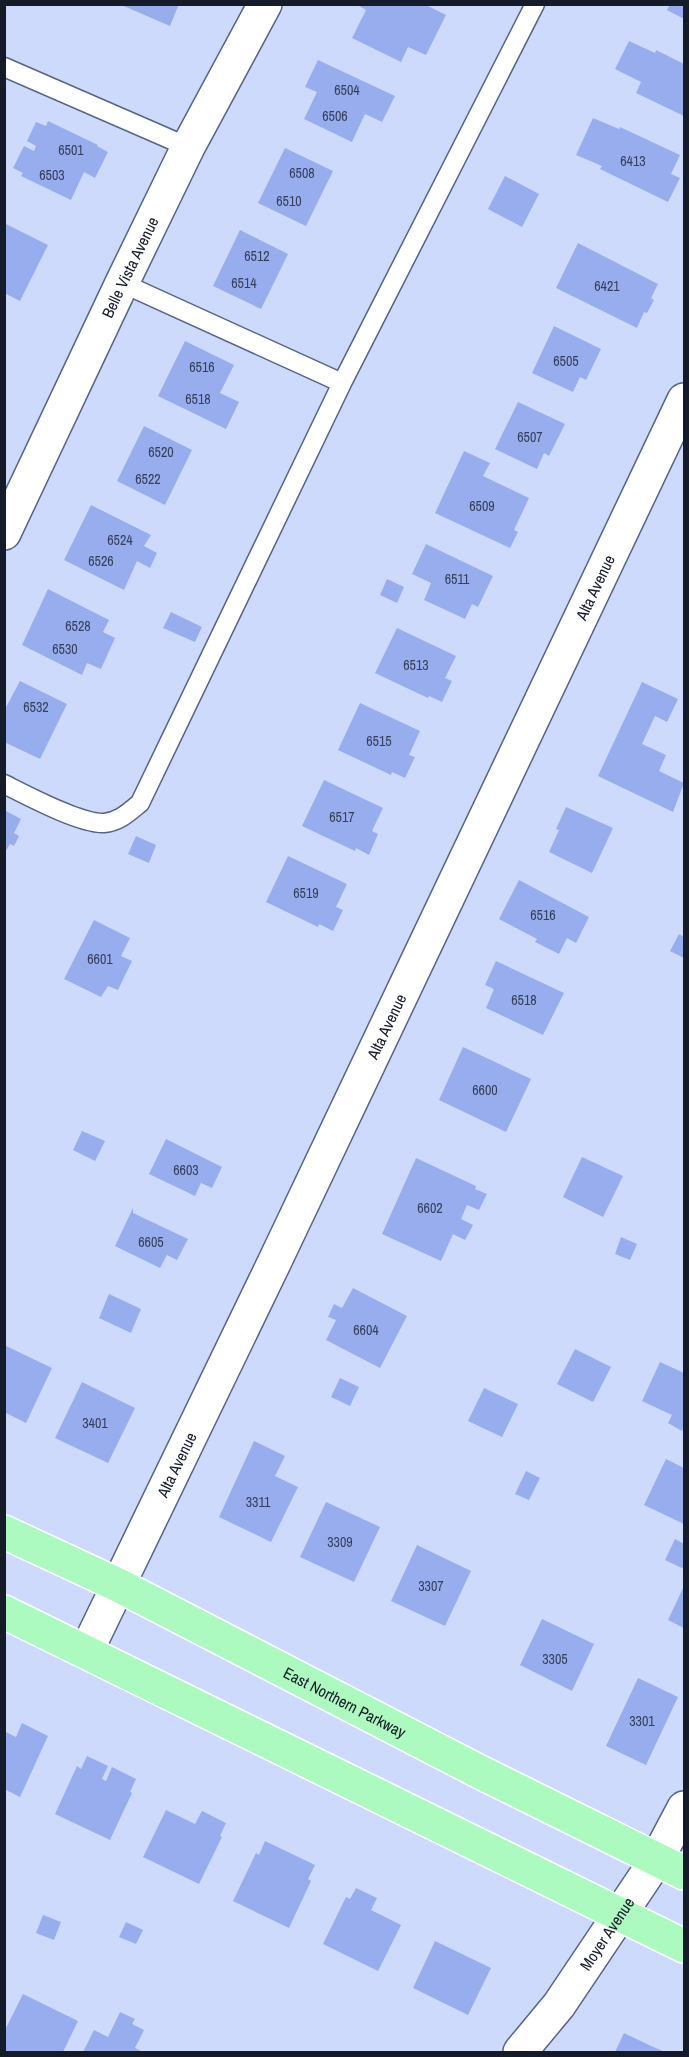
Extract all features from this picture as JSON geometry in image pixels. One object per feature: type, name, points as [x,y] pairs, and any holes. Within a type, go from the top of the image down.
[{"type":"main road","name":"East Northern Parkway","points":[[4,1532],[118,1585],[478,1771],[671,1866]]},
{"type":"main road","points":[[4,1612],[684,1946]]},
{"type":"street","name":"Belle Vista Avenue","points":[[4,533],[188,147],[264,4]]},
{"type":"street","name":"Alta Avenue","points":[[86,1652],[285,1242],[684,400]]},
{"type":"street","name":"Moyer Avenue","points":[[520,2052],[559,2005],[620,1914],[671,1866],[684,1808]]},
{"type":"lane","points":[[4,784],[86,820],[104,823],[120,819],[140,803],[342,383],[535,4]]},
{"type":"lane","points":[[4,67],[188,147]]},
{"type":"lane","points":[[122,283],[342,383]]},
{"type":"building","points":[[119,4],[179,4],[170,26]]},
{"type":"building","points":[[356,4],[424,4],[446,15],[426,55],[408,47],[401,62],[352,38],[366,10]]},
{"type":"building","points":[[670,4],[684,4],[684,19],[667,10]]},
{"type":"building","points":[[629,41],[655,53],[656,50],[684,64],[684,116],[636,93],[641,82],[615,69]]},
{"type":"building","points":[[318,60],[395,96],[382,122],[365,114],[352,142],[304,119],[317,92],[305,87]]},
{"type":"building","points":[[593,118],[619,129],[620,127],[680,155],[671,174],[680,178],[668,202],[600,169],[602,166],[576,155]]},
{"type":"building","points":[[48,121],[108,152],[95,178],[84,172],[71,200],[21,176],[23,173],[13,168],[24,146],[34,151],[36,146],[27,141],[36,122],[46,126]]},
{"type":"building","points":[[285,148],[333,171],[306,226],[258,203]]},
{"type":"building","points":[[505,176],[539,194],[522,227],[488,209]]},
{"type":"building","points":[[4,223],[48,245],[20,301],[4,293]]},
{"type":"building","points":[[240,230],[288,254],[261,309],[213,286]]},
{"type":"building","points":[[578,243],[658,284],[651,298],[654,300],[647,313],[644,312],[637,328],[556,288]]},
{"type":"building","points":[[554,326],[601,349],[586,380],[580,377],[573,392],[532,373]]},
{"type":"building","points":[[185,341],[234,365],[220,393],[239,402],[226,429],[158,396]]},
{"type":"building","points":[[518,402],[565,424],[549,456],[544,453],[537,469],[495,449]]},
{"type":"building","points":[[144,426],[192,450],[165,505],[117,481]]},
{"type":"building","points":[[464,451],[490,463],[483,476],[529,498],[514,530],[518,532],[510,548],[435,513]]},
{"type":"building","points":[[91,505],[151,535],[144,546],[157,553],[150,568],[137,561],[124,590],[64,560]]},
{"type":"building","points":[[426,544],[493,576],[478,607],[472,604],[465,619],[424,600],[431,583],[412,574]]},
{"type":"building","points":[[387,579],[404,587],[397,603],[380,595]]},
{"type":"building","points":[[48,589],[109,620],[103,632],[115,638],[101,669],[87,663],[82,675],[22,645]]},
{"type":"building","points":[[171,612],[202,627],[195,642],[163,628]]},
{"type":"building","points":[[397,628],[456,656],[445,678],[452,681],[442,702],[429,696],[428,698],[375,673]]},
{"type":"building","points":[[20,681],[67,704],[40,759],[4,742],[4,711]]},
{"type":"building","points":[[642,682],[678,699],[667,722],[655,716],[642,744],[666,755],[659,771],[684,783],[673,812],[598,776]]},
{"type":"building","points":[[360,703],[420,731],[409,755],[415,757],[405,778],[392,772],[391,775],[338,750]]},
{"type":"building","points":[[324,780],[383,808],[372,831],[378,834],[369,855],[356,848],[355,851],[302,826]]},
{"type":"building","points":[[566,807],[613,828],[592,873],[549,852]]},
{"type":"building","points":[[4,810],[21,819],[14,833],[19,836],[14,846],[10,844],[4,854]]},
{"type":"building","points":[[136,836],[156,845],[149,863],[128,854]]},
{"type":"building","points":[[288,856],[347,884],[336,907],[343,910],[333,931],[319,924],[318,927],[266,902]]},
{"type":"building","points":[[519,880],[589,917],[576,943],[567,938],[559,954],[535,942],[537,939],[499,919]]},
{"type":"building","points":[[94,920],[130,938],[121,956],[132,961],[118,990],[108,986],[101,997],[64,979]]},
{"type":"building","points":[[679,934],[684,937],[684,958],[670,951]]},
{"type":"building","points":[[496,961],[564,993],[543,1035],[486,1008],[494,989],[485,985]]},
{"type":"building","points":[[463,1047],[531,1079],[506,1132],[439,1100]]},
{"type":"building","points":[[82,1131],[105,1141],[95,1161],[73,1150]]},
{"type":"building","points":[[166,1139],[222,1167],[212,1188],[201,1183],[195,1196],[149,1174]]},
{"type":"building","points":[[582,1157],[623,1176],[603,1217],[563,1197]]},
{"type":"building","points":[[416,1158],[476,1186],[475,1189],[487,1194],[479,1210],[467,1205],[461,1219],[473,1225],[465,1240],[453,1234],[441,1261],[382,1234]]},
{"type":"building","points":[[133,1208],[133,1213],[188,1239],[177,1260],[167,1255],[160,1268],[115,1246]]},
{"type":"building","points":[[621,1237],[637,1244],[630,1260],[615,1254]]},
{"type":"building","points":[[353,1288],[407,1316],[380,1368],[326,1340],[336,1320],[328,1317],[334,1304],[342,1308]]},
{"type":"building","points":[[109,1294],[141,1309],[131,1333],[99,1318]]},
{"type":"building","points":[[4,1345],[52,1368],[26,1423],[4,1412]]},
{"type":"building","points":[[575,1349],[611,1367],[593,1402],[557,1384]]},
{"type":"building","points":[[660,1362],[684,1373],[684,1427],[682,1431],[668,1423],[672,1415],[642,1401]]},
{"type":"building","points":[[340,1378],[359,1387],[350,1406],[331,1397]]},
{"type":"building","points":[[82,1382],[135,1408],[108,1463],[55,1438]]},
{"type":"building","points":[[484,1388],[518,1404],[502,1437],[468,1421]]},
{"type":"building","points":[[254,1441],[285,1456],[275,1476],[298,1487],[271,1542],[219,1517]]},
{"type":"building","points":[[666,1459],[684,1468],[684,1524],[644,1505]]},
{"type":"building","points":[[526,1471],[540,1478],[529,1500],[515,1494]]},
{"type":"building","points":[[326,1502],[380,1527],[354,1582],[300,1557]]},
{"type":"building","points":[[675,1539],[684,1544],[684,1569],[665,1560]]},
{"type":"building","points":[[417,1545],[471,1571],[445,1626],[391,1601]]},
{"type":"building","points":[[684,1586],[684,1628],[668,1620]]},
{"type":"building","points":[[542,1619],[594,1644],[572,1691],[520,1665]]},
{"type":"building","points":[[638,1678],[678,1697],[646,1765],[606,1746]]},
{"type":"building","points":[[22,1723],[48,1736],[20,1797],[4,1789],[4,1731],[16,1737]]},
{"type":"building","points":[[87,1756],[108,1766],[102,1779],[106,1781],[112,1767],[136,1779],[130,1792],[132,1793],[110,1840],[55,1814],[77,1766],[81,1769]]},
{"type":"building","points":[[166,1810],[195,1824],[202,1811],[226,1823],[220,1836],[222,1837],[199,1884],[143,1857]]},
{"type":"building","points":[[265,1841],[315,1865],[308,1879],[311,1881],[289,1928],[233,1901],[256,1853],[259,1855]]},
{"type":"building","points":[[356,1888],[377,1898],[371,1910],[401,1925],[378,1971],[323,1944],[346,1897],[350,1899]]},
{"type":"building","points":[[43,1915],[61,1922],[54,1940],[36,1933]]},
{"type":"building","points":[[126,1922],[143,1930],[136,1944],[119,1937]]},
{"type":"building","points":[[435,1941],[491,1968],[468,2015],[413,1988]]},
{"type":"building","points":[[23,1994],[78,2021],[63,2052],[4,2052],[4,2032]]},
{"type":"building","points":[[120,2012],[135,2019],[132,2024],[144,2030],[135,2048],[143,2052],[83,2052],[94,2030],[108,2037]]},
{"type":"building","points":[[624,2033],[651,2046],[665,2052],[615,2052]]}]
